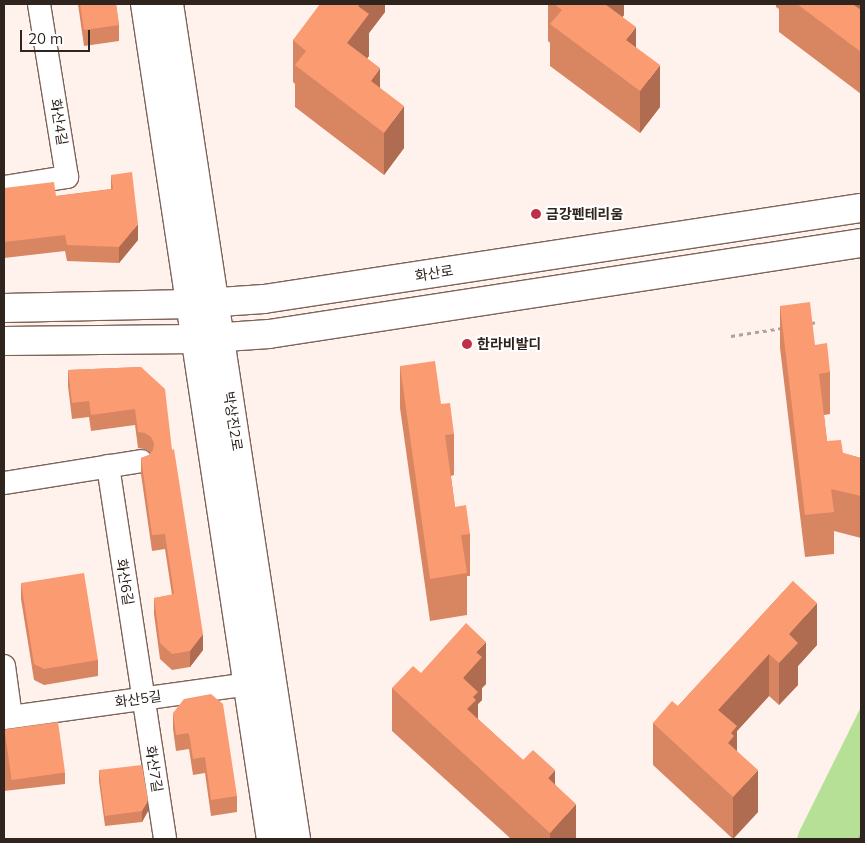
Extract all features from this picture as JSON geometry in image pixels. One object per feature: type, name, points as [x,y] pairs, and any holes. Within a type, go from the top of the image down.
[{"type":"street","name":"화산4길","points":[[4,187],[67,177],[39,4]]},
{"type":"street","name":"박상진2로","points":[[145,4],[202,303],[260,682],[296,839]]},
{"type":"street","name":"박상진2로","points":[[169,4],[202,303]]},
{"type":"street","name":"화산로","points":[[4,308],[202,303],[264,299],[861,208]]},
{"type":"street","points":[[4,341],[208,339],[269,334],[861,243]]},
{"type":"street","points":[[4,483],[141,461]]},
{"type":"street","name":"화산6길","points":[[108,466],[143,698]]},
{"type":"street","points":[[4,666],[8,717]]},
{"type":"street","name":"박상진2로","points":[[260,682],[271,839]]},
{"type":"street","name":"화산5길","points":[[8,717],[260,682]]},
{"type":"street","name":"화산7길","points":[[143,698],[160,839]]},
{"type":"path","points":[[809,323],[819,322]]},
{"type":"path","points":[[731,336],[790,326]]},
{"type":"path","points":[[859,839],[861,835]]},
{"type":"green space","points":[[861,707],[861,839],[797,839],[799,832]]},
{"type":"building","points":[[80,4],[116,4],[119,25],[84,30]]},
{"type":"building","points":[[320,4],[359,4],[358,6],[369,14],[347,43],[380,68],[371,81],[404,106],[384,133],[295,65],[306,51],[293,40]]},
{"type":"building","points":[[554,4],[605,4],[636,27],[626,40],[660,65],[640,91],[550,24],[562,10]]},
{"type":"building","points":[[797,4],[856,4],[854,5],[861,10],[861,52]]},
{"type":"building","points":[[132,172],[138,224],[119,247],[67,245],[65,235],[4,242],[4,188],[54,182],[56,196],[113,189],[111,175]]},
{"type":"building","points":[[810,302],[815,345],[827,343],[830,372],[819,374],[827,441],[841,440],[843,453],[861,458],[861,496],[831,489],[834,512],[805,515],[780,306]]},
{"type":"building","points":[[435,361],[441,404],[450,403],[454,434],[445,435],[455,507],[466,505],[470,534],[461,535],[467,573],[430,579],[400,366]]},
{"type":"building","points":[[141,367],[165,389],[172,450],[174,449],[203,634],[190,651],[172,654],[160,643],[154,598],[174,594],[165,534],[152,535],[141,458],[149,455],[153,450],[154,443],[151,437],[145,433],[138,432],[135,409],[91,415],[89,401],[72,403],[68,370]]},
{"type":"building","points":[[84,573],[98,660],[44,669],[34,664],[21,583]]},
{"type":"building","points":[[793,581],[817,603],[789,634],[798,643],[779,663],[769,654],[718,710],[737,726],[731,733],[734,736],[728,743],[758,770],[733,797],[653,723],[672,701],[678,706]]},
{"type":"building","points":[[466,623],[486,642],[476,652],[482,657],[463,678],[478,692],[473,697],[476,700],[467,709],[523,760],[533,750],[555,770],[548,778],[576,804],[550,833],[392,688],[413,666],[421,673]]},
{"type":"building","points":[[211,694],[223,704],[237,796],[211,800],[205,757],[193,759],[189,733],[176,735],[173,713],[184,699]]},
{"type":"building","points":[[58,722],[65,773],[12,780],[5,730]]},
{"type":"building","points":[[142,765],[148,800],[142,811],[105,816],[99,770]]},
{"type":"place","name":"금강펜테리움","points":[[536,214]]},
{"type":"place","name":"한라비발디","points":[[467,344]]}]
